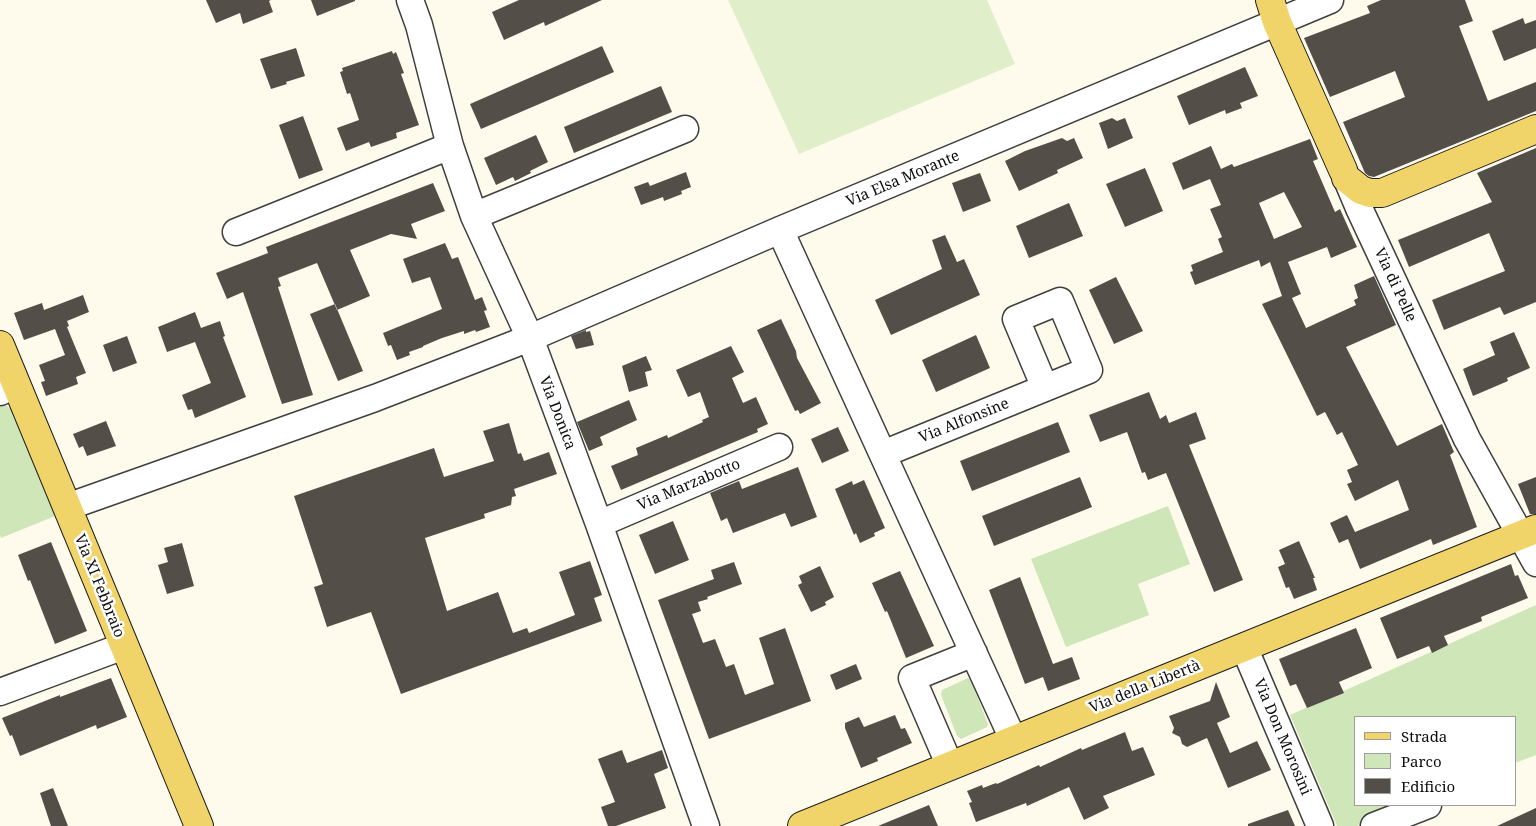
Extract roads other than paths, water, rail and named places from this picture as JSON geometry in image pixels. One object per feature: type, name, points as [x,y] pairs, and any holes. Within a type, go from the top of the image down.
[{"type":"main road","name":"Via di Pelle","points":[[1273,11],[1345,174]]},
{"type":"main road","points":[[1345,174],[1362,190],[1370,193],[1382,193],[1536,129]]},
{"type":"main road","name":"Via XI Febbraio","points":[[0,345],[8,389],[67,507],[198,826]]},
{"type":"main road","name":"Via della Libertà","points":[[802,826],[1528,532]]},
{"type":"street","name":"Via Donica","points":[[410,0],[419,25],[450,146],[474,216],[530,338],[599,524],[706,826]]},
{"type":"street","name":"Via Elsa Morante","points":[[67,507],[375,398],[530,338],[780,230],[1273,11],[1330,0]]},
{"type":"street","points":[[474,216],[685,129]]},
{"type":"street","points":[[236,232],[450,146]]},
{"type":"street","name":"Via di Pelle","points":[[1345,174],[1359,208],[1467,439],[1507,511],[1528,532],[1536,563]]},
{"type":"street","points":[[780,230],[1013,739]]},
{"type":"street","name":"Via Alfonsine","points":[[883,454],[1045,388]]},
{"type":"street","name":"Via Marzabotto","points":[[599,524],[779,447]]},
{"type":"street","points":[[1488,549],[1499,538],[1507,511]]},
{"type":"street","points":[[0,692],[124,646]]},
{"type":"street","name":"Via Don Morosini","points":[[1244,647],[1320,826]]},
{"type":"street","points":[[950,766],[912,678],[974,653]]},
{"type":"street","points":[[1374,826],[1425,806]]}]
